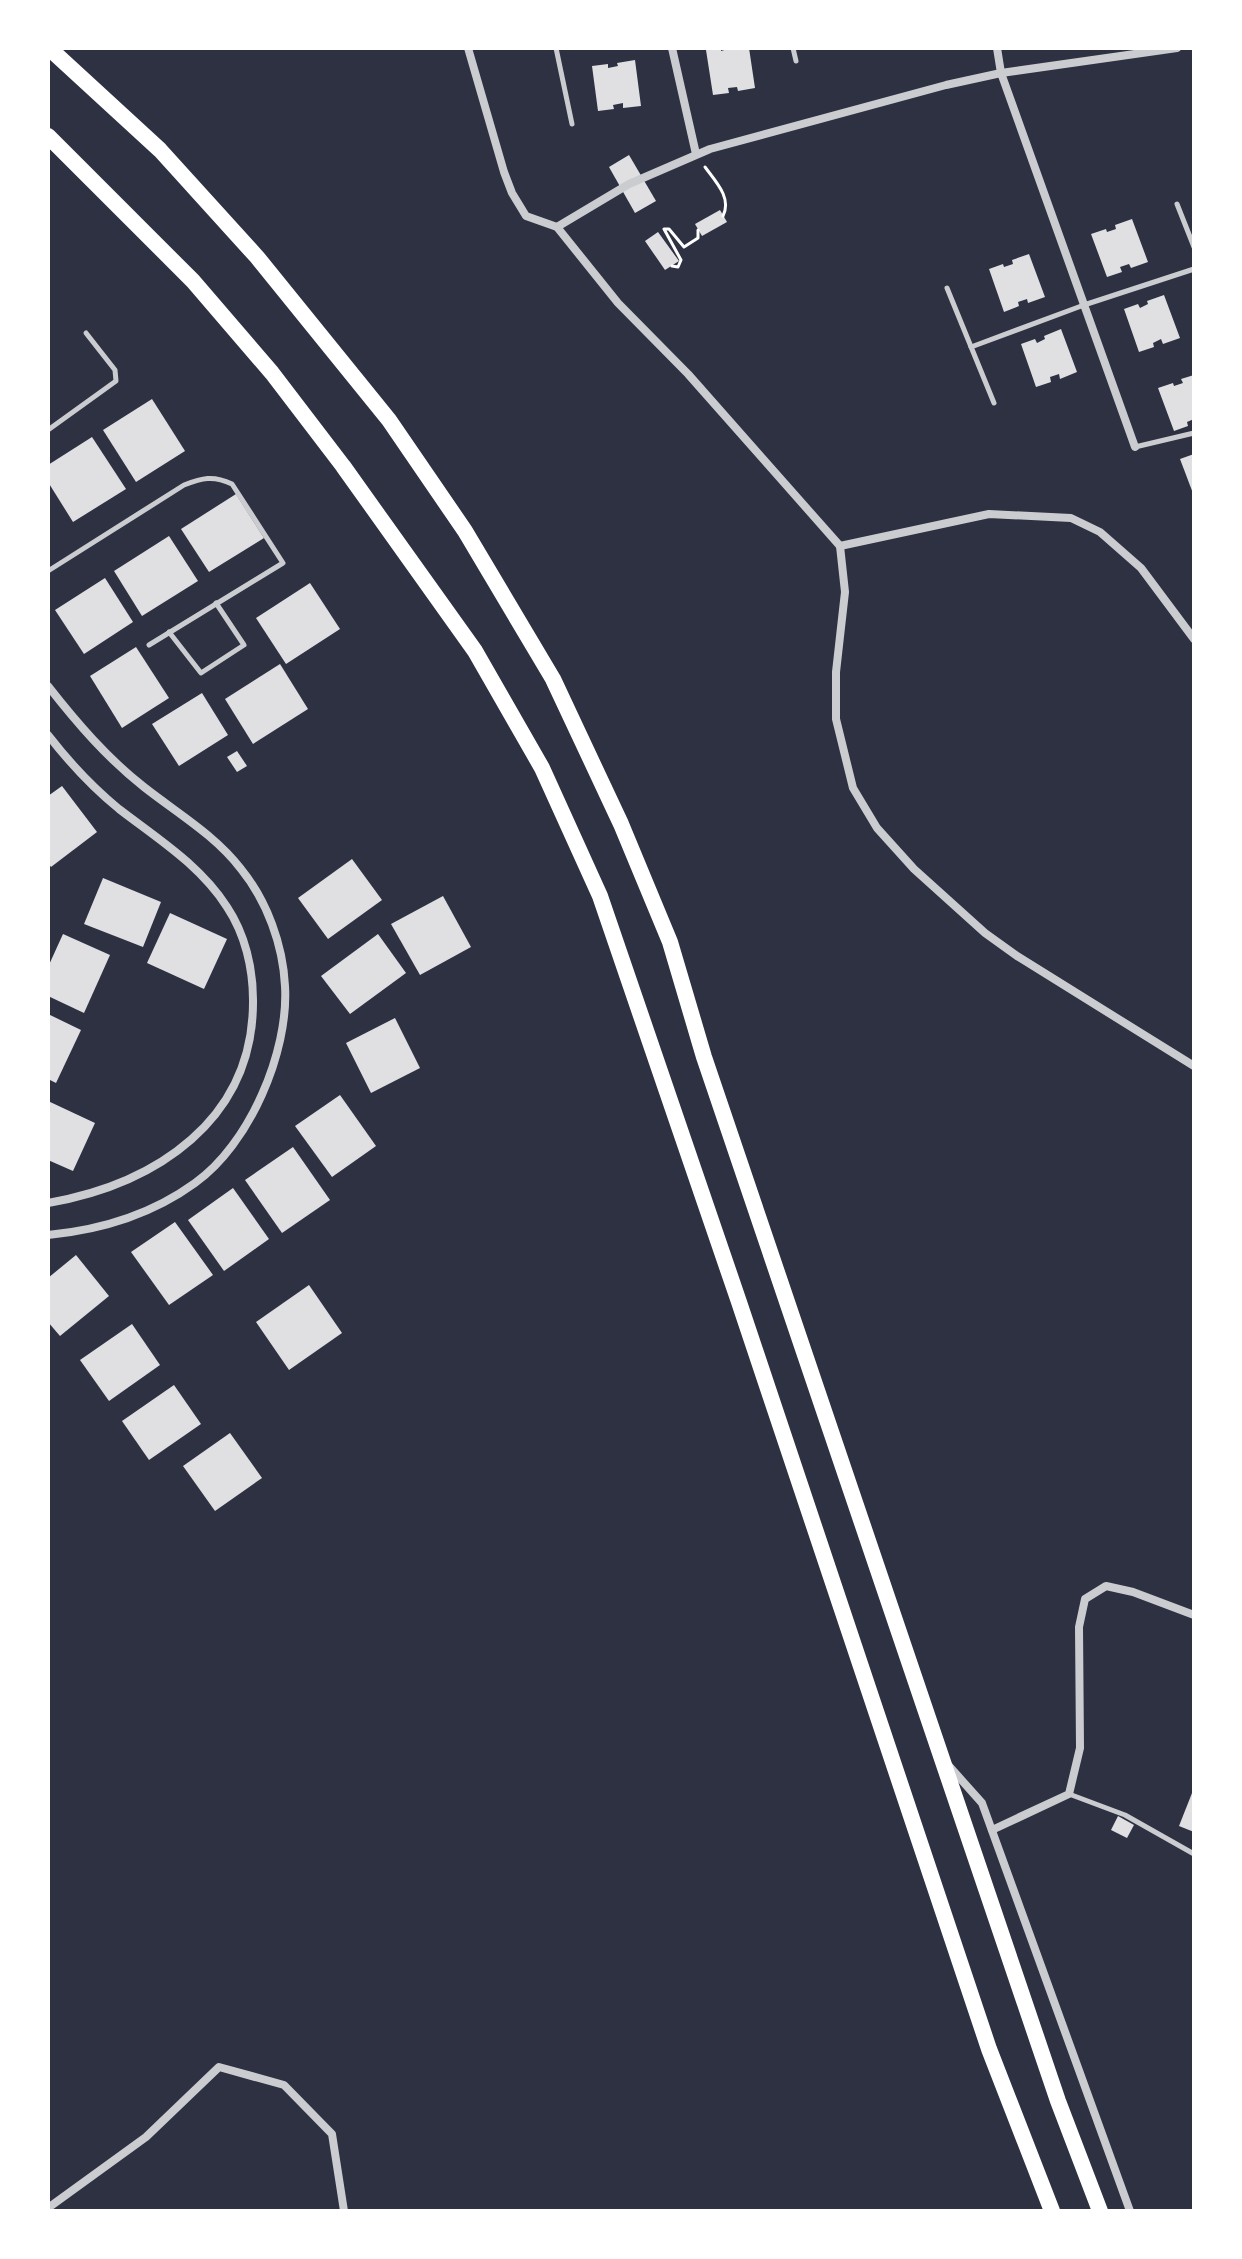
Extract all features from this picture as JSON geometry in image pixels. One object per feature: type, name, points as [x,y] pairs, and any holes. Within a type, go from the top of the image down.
[{"type":"highway","points":[[49,48],[160,150],[257,257],[389,420],[465,531],[553,679],[621,824],[670,942],[704,1057],[941,1758],[1058,2101],[1100,2211]]},
{"type":"highway","points":[[48,136],[193,281],[272,373],[343,466],[475,651],[542,768],[600,896],[989,2049],[1052,2211]]},
{"type":"street","points":[[468,48],[512,193],[526,216],[557,227],[618,303],[688,374],[840,546],[845,592],[836,672],[836,719],[853,788],[877,828],[914,869],[985,933],[1194,1066]]},
{"type":"street","points":[[672,48],[696,154]]},
{"type":"street","points":[[997,48],[1001,73],[1135,447]]},
{"type":"street","points":[[557,227],[629,184],[696,154],[946,85],[1001,73],[1177,48]]},
{"type":"street","points":[[840,546],[989,514],[1071,518],[1100,532],[1141,568],[1194,639]]},
{"type":"street","points":[[48,686],[103,751],[219,845],[241,869],[265,906],[279,947],[285,987],[282,1032],[272,1065],[243,1132],[223,1159],[196,1183],[162,1204],[99,1228],[48,1235]]},
{"type":"street","points":[[48,735],[74,769],[202,876],[228,908],[244,942],[253,981],[253,1028],[246,1058],[229,1095],[184,1148],[118,1185],[48,1203]]},
{"type":"street","points":[[992,1830],[1069,1794],[1080,1748],[1079,1627],[1085,1599],[1106,1586],[1133,1592],[1194,1615]]},
{"type":"street","points":[[941,1758],[982,1803],[1130,2211]]},
{"type":"street","points":[[48,2208],[146,2137],[219,2067],[284,2085],[332,2134],[344,2211]]},
{"type":"lane","points":[[556,48],[572,124]]},
{"type":"lane","points":[[793,48],[796,61]]},
{"type":"lane","points":[[1177,204],[1194,247]]},
{"type":"lane","points":[[971,347],[1194,269]]},
{"type":"lane","points":[[947,288],[994,403]]},
{"type":"lane","points":[[48,430],[116,381],[115,370],[86,333]]},
{"type":"lane","points":[[1135,447],[1194,433]]},
{"type":"lane","points":[[48,571],[184,485],[205,477],[220,478],[232,484],[283,563],[149,645]]},
{"type":"lane","points":[[169,632],[201,673],[244,645],[216,603]]},
{"type":"lane","points":[[1069,1794],[1125,1815],[1194,1854]]},
{"type":"path","points":[[696,154],[724,193],[727,208],[723,216]]},
{"type":"path","points":[[672,266],[677,268],[681,260],[664,229],[669,229],[684,247],[698,238],[698,230]]},
{"type":"building","points":[[721,48],[721,51],[749,48],[755,88],[738,91],[737,87],[728,88],[729,93],[713,95],[706,50]]},
{"type":"building","points":[[635,60],[641,106],[623,108],[623,103],[613,105],[614,109],[598,111],[592,66],[608,64],[608,68]]},
{"type":"building","points":[[629,155],[656,201],[635,213],[609,167]]},
{"type":"building","points":[[720,210],[727,222],[702,236],[695,224]]},
{"type":"building","points":[[1132,219],[1148,262],[1131,268],[1129,264],[1120,267],[1122,272],[1107,277],[1091,234],[1116,229],[1115,225]]},
{"type":"building","points":[[658,232],[679,261],[665,270],[645,241]]},
{"type":"building","points":[[1029,254],[1045,297],[1028,303],[1027,299],[1018,302],[1019,306],[1004,312],[989,269],[1013,264],[1012,260]]},
{"type":"building","points":[[1164,295],[1180,338],[1163,344],[1161,339],[1153,343],[1154,347],[1139,352],[1124,309],[1138,304],[1140,308],[1148,304],[1147,301]]},
{"type":"building","points":[[1061,329],[1077,372],[1060,379],[1059,374],[1050,377],[1051,382],[1036,387],[1021,344],[1035,339],[1037,343],[1045,339],[1044,336]]},
{"type":"building","points":[[1194,375],[1194,419],[1187,422],[1188,426],[1174,431],[1158,388],[1183,383],[1181,379]]},
{"type":"building","points":[[152,399],[185,451],[136,482],[103,430]]},
{"type":"building","points":[[92,437],[126,489],[73,522],[48,482],[48,465]]},
{"type":"building","points":[[1194,454],[1194,496],[1180,459]]},
{"type":"building","points":[[236,494],[264,538],[209,572],[181,529]]},
{"type":"building","points":[[169,536],[198,581],[142,616],[114,571]]},
{"type":"building","points":[[105,578],[133,622],[84,654],[55,610]]},
{"type":"building","points":[[310,583],[340,629],[286,664],[256,618]]},
{"type":"building","points":[[136,647],[169,698],[122,728],[90,676]]},
{"type":"building","points":[[280,664],[308,709],[253,744],[225,699]]},
{"type":"building","points":[[202,693],[228,735],[179,766],[152,724]]},
{"type":"building","points":[[237,751],[247,766],[237,772],[227,757]]},
{"type":"building","points":[[62,786],[97,832],[51,867],[48,863],[48,796]]},
{"type":"building","points":[[352,859],[382,900],[328,939],[298,898]]},
{"type":"building","points":[[103,878],[161,902],[143,947],[84,924]]},
{"type":"building","points":[[443,896],[471,947],[420,975],[391,924]]},
{"type":"building","points":[[170,913],[227,939],[204,989],[147,963]]},
{"type":"building","points":[[63,934],[110,955],[84,1013],[48,996],[48,967]]},
{"type":"building","points":[[378,934],[406,973],[350,1014],[321,976]]},
{"type":"building","points":[[48,1014],[81,1030],[56,1083],[48,1079]]},
{"type":"building","points":[[395,1018],[420,1068],[371,1093],[346,1043]]},
{"type":"building","points":[[340,1095],[376,1146],[332,1177],[295,1126]]},
{"type":"building","points":[[48,1101],[95,1123],[73,1171],[48,1160]]},
{"type":"building","points":[[293,1147],[330,1200],[282,1233],[245,1180]]},
{"type":"building","points":[[233,1188],[269,1239],[224,1271],[188,1220]]},
{"type":"building","points":[[175,1222],[213,1275],[169,1305],[131,1252]]},
{"type":"building","points":[[76,1255],[109,1296],[60,1336],[48,1322],[48,1278]]},
{"type":"building","points":[[309,1285],[342,1333],[289,1370],[256,1322]]},
{"type":"building","points":[[132,1324],[160,1365],[109,1401],[80,1360]]},
{"type":"building","points":[[174,1385],[201,1424],[149,1460],[122,1421]]},
{"type":"building","points":[[230,1433],[262,1478],[215,1511],[183,1466]]},
{"type":"building","points":[[1194,1788],[1194,1832],[1179,1826]]},
{"type":"building","points":[[1118,1816],[1134,1825],[1127,1838],[1111,1830]]}]
